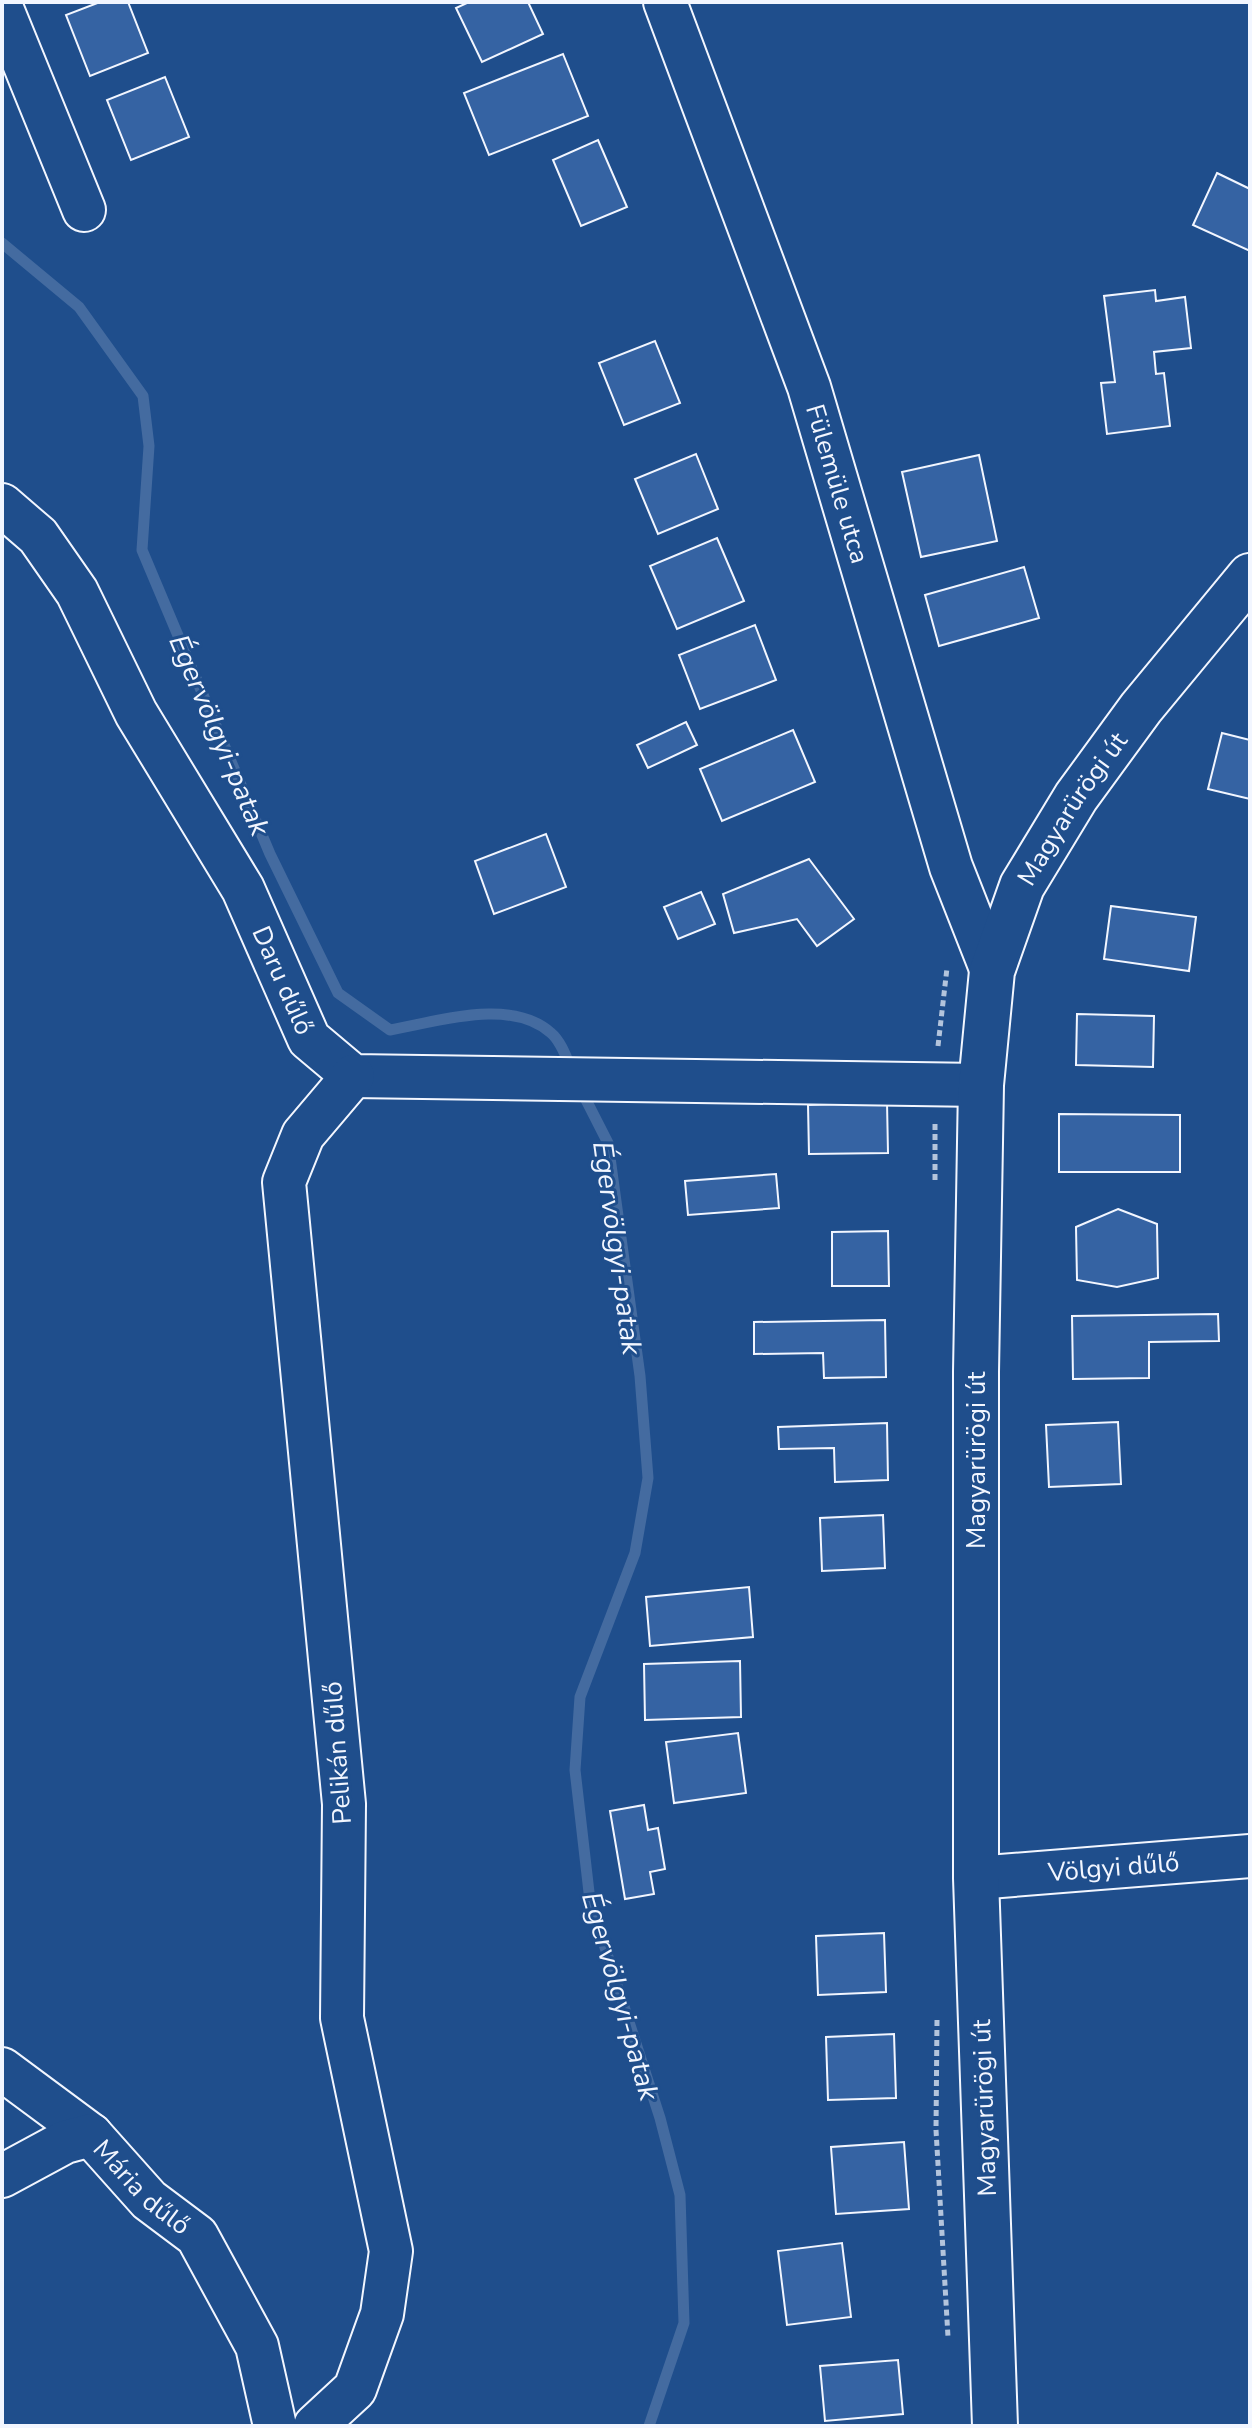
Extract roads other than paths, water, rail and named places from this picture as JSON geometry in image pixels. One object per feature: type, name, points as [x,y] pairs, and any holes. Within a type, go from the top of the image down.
[{"type":"main road","name":"Magyarürögi út","points":[[995,2426],[976,1878],[976,1372],[981,1085],[992,971],[1022,886],[1076,797],[1141,708],[1250,576]]},
{"type":"street","name":"Fülemüle utca","points":[[665,2],[809,387],[951,867],[992,971]]},
{"type":"street","points":[[2,9],[84,210]]},
{"type":"street","name":"Daru dűlő","points":[[2,505],[38,536],[77,592],[136,713],[243,889],[309,1039],[353,1076]]},
{"type":"street","points":[[353,1076],[981,1085]]},
{"type":"street","name":"Pelikán dűlő","points":[[315,2426],[355,2389],[382,2314],[391,2251],[342,2018],[344,1804],[284,1182],[303,1135],[353,1076]]},
{"type":"street","name":"Völgyi dűlő","points":[[976,1878],[1250,1856]]},
{"type":"street","name":"Mária dűlő","points":[[2,2069],[91,2135],[149,2200],[197,2236],[257,2346],[275,2426]]},
{"type":"street","points":[[2,2176],[65,2142],[91,2135]]},
{"type":"waterway","name":"Égervölgyi-patak","points":[[2,243],[79,307],[143,396],[149,446],[142,550],[270,854],[338,993],[390,1030],[473,1015],[516,1016],[535,1022],[558,1041],[572,1071]]},
{"type":"waterway","name":"Égervölgyi-patak","points":[[581,1090],[608,1143],[640,1376],[648,1478],[635,1553],[580,1697],[575,1770],[590,1901],[660,2118],[680,2195],[684,2323],[649,2426]]}]
